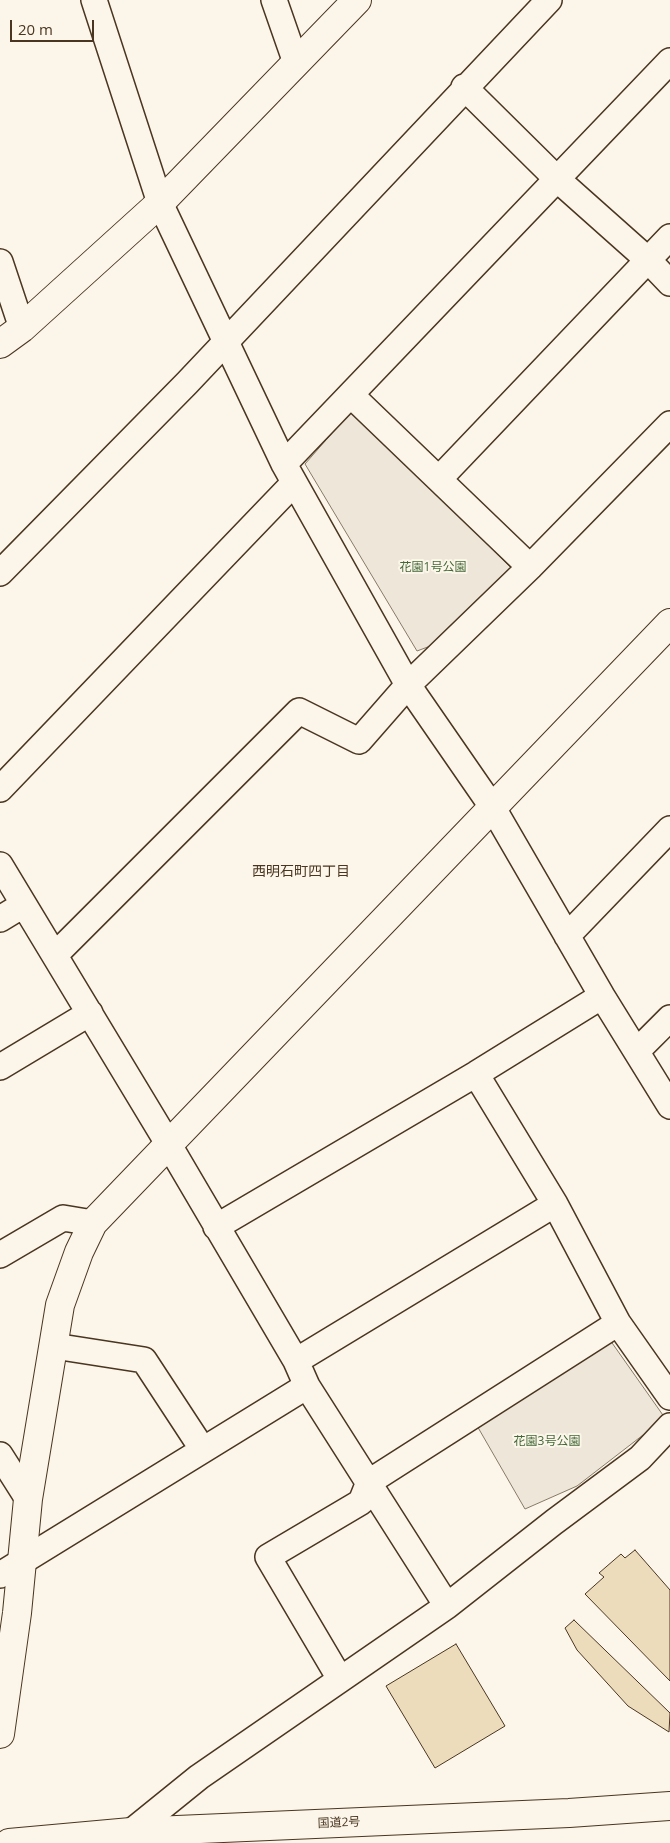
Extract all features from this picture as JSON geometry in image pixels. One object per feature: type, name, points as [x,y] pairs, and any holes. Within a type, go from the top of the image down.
[{"type":"main road","points":[[0,344],[22,328],[160,203],[357,0]]},
{"type":"main road","points":[[0,1734],[23,1560],[28,1499],[60,1305],[79,1252],[93,1223],[670,623]]},
{"type":"main road","name":"国道2号","points":[[9,1843],[130,1832],[568,1813],[670,1806]]},
{"type":"street","points":[[94,0],[160,203],[224,342],[289,474],[408,685],[493,808],[602,996],[670,1106]]},
{"type":"street","points":[[274,0],[296,63]]},
{"type":"street","points":[[0,573],[187,383],[549,0]]},
{"type":"street","points":[[0,789],[289,474],[352,395],[670,61]]},
{"type":"street","points":[[464,88],[557,179],[648,260],[670,283]]},
{"type":"street","points":[[439,478],[670,238]]},
{"type":"street","points":[[0,262],[22,328]]},
{"type":"street","points":[[352,395],[530,566]]},
{"type":"street","points":[[55,955],[299,711],[359,741],[408,685],[530,566],[670,424]]},
{"type":"street","points":[[567,936],[670,829]]},
{"type":"street","points":[[0,865],[169,1145],[296,1361],[307,1386],[447,1606]]},
{"type":"street","points":[[0,919],[23,905]]},
{"type":"street","points":[[216,1227],[476,1074],[602,996]]},
{"type":"street","points":[[0,1067],[90,1013]]},
{"type":"street","points":[[637,1051],[670,1018]]},
{"type":"street","points":[[476,1074],[555,1204],[618,1323],[670,1397]]},
{"type":"street","points":[[296,1361],[555,1204]]},
{"type":"street","points":[[0,1255],[63,1218],[93,1223]]},
{"type":"street","points":[[340,1679],[268,1558],[361,1502],[369,1482],[618,1323]]},
{"type":"street","points":[[54,1346],[144,1360],[203,1450]]},
{"type":"street","points":[[0,1575],[307,1386]]},
{"type":"street","points":[[130,1832],[199,1777],[447,1606],[554,1522],[640,1458],[670,1426]]},
{"type":"street","points":[[0,1455],[28,1499]]},
{"type":"green space","name":"花園1号公園","points":[[353,409],[512,569],[433,645],[417,651],[305,464]]},
{"type":"green space","name":"花園3号公園","points":[[610,1340],[665,1418],[577,1486],[525,1509],[476,1424]]},
{"type":"building","points":[[635,1550],[670,1590],[670,1681],[585,1594],[604,1577],[599,1573],[621,1554],[625,1558]]},
{"type":"building","points":[[574,1620],[670,1713],[669,1732],[628,1706],[577,1650],[565,1628]]},
{"type":"building","points":[[456,1644],[505,1726],[435,1768],[386,1686]]},
{"type":"district","name":"西明石町四丁目","points":[[301,872]]}]
